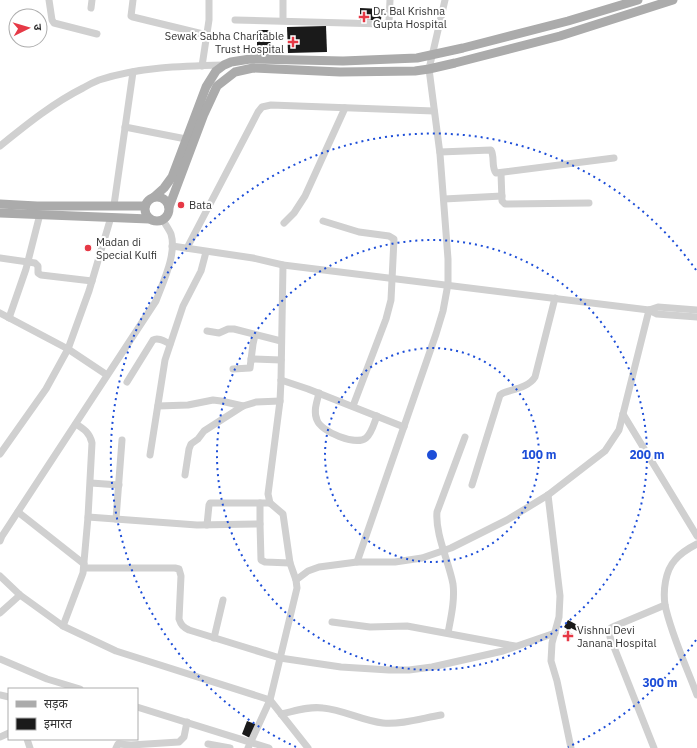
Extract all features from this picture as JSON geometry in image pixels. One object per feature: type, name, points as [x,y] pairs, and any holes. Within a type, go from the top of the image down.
[{"type":"main road","points":[[149,219],[146,215],[145,206],[147,201],[164,188],[172,177],[206,87],[216,72],[231,62],[250,59],[351,61],[417,58],[568,21],[626,2],[638,0]]},
{"type":"main road","points":[[0,213],[112,217],[149,219],[153,221],[162,220],[168,213],[204,114],[217,86],[235,72],[253,68],[340,72],[415,71],[429,69],[455,64],[560,36],[673,0]]},
{"type":"main road","points":[[154,197],[164,199],[169,208]]},
{"type":"main road","points":[[0,204],[37,206],[145,206]]},
{"type":"street","points":[[49,0],[52,20],[54,23],[97,34]]},
{"type":"street","points":[[91,8],[92,0]]},
{"type":"street","points":[[133,0],[131,13],[131,16],[133,17],[207,35]]},
{"type":"street","points":[[202,66],[207,35],[209,0]]},
{"type":"street","points":[[283,0],[283,20]]},
{"type":"street","points":[[235,20],[283,20],[386,24],[389,22],[390,0]]},
{"type":"street","points":[[357,562],[436,334],[448,284],[448,259],[440,152],[429,69],[445,0]]},
{"type":"street","points":[[638,0],[640,10]]},
{"type":"street","points":[[626,2],[629,14]]},
{"type":"street","points":[[0,146],[68,95],[98,80],[133,72],[169,67],[224,66]]},
{"type":"street","points":[[114,205],[133,72]]},
{"type":"street","points":[[187,248],[262,107],[271,105],[434,111]]},
{"type":"street","points":[[284,223],[294,213],[305,196],[345,108]]},
{"type":"street","points":[[125,128],[186,139]]},
{"type":"street","points":[[440,152],[491,150],[494,172],[501,173],[614,158]]},
{"type":"street","points":[[501,173],[503,203],[506,205],[589,203]]},
{"type":"street","points":[[444,200],[502,196]]},
{"type":"street","points":[[9,318],[28,261],[40,214]]},
{"type":"street","points":[[0,454],[2,444],[46,389],[68,349],[92,281],[112,217]]},
{"type":"street","points":[[0,541],[156,301],[169,266],[172,246],[171,233],[162,220]]},
{"type":"street","points":[[323,220],[359,232],[392,237],[395,243],[391,300],[386,319],[353,406]]},
{"type":"street","points":[[172,246],[254,258],[283,265],[426,283],[448,284],[649,310],[657,314],[697,317]]},
{"type":"street","points":[[150,455],[165,360],[182,306],[201,271],[206,252]]},
{"type":"street","points":[[0,258],[28,261],[37,264],[38,273],[41,275],[92,281]]},
{"type":"street","points":[[270,503],[268,494],[282,380],[281,341],[283,265]]},
{"type":"street","points":[[472,485],[500,395],[527,385],[532,382],[535,377],[555,298]]},
{"type":"street","points":[[649,310],[658,307],[697,310]]},
{"type":"street","points":[[296,580],[312,569],[357,562],[394,562],[422,558],[443,551],[508,520],[548,495],[605,451],[619,430],[649,310]]},
{"type":"street","points":[[0,313],[68,349],[107,375]]},
{"type":"street","points":[[207,331],[219,333],[228,329],[234,329],[281,341]]},
{"type":"street","points":[[233,369],[250,368],[255,335]]},
{"type":"street","points":[[128,382],[153,340],[156,338],[170,344]]},
{"type":"street","points":[[251,359],[281,360]]},
{"type":"street","points":[[282,380],[353,406],[404,427]]},
{"type":"street","points":[[319,393],[315,408],[315,416],[320,426],[324,430],[347,439],[359,441],[364,440],[377,416]]},
{"type":"street","points":[[158,406],[188,405],[213,400],[243,406]]},
{"type":"street","points":[[185,475],[189,448],[204,431],[243,406],[256,402],[280,401]]},
{"type":"street","points":[[623,414],[697,536]]},
{"type":"street","points":[[63,626],[81,581],[84,566],[88,517],[92,442],[89,434],[76,424]]},
{"type":"street","points":[[448,633],[454,592],[453,583],[443,551],[437,512],[465,437]]},
{"type":"street","points":[[116,519],[122,440]]},
{"type":"street","points":[[90,483],[119,485]]},
{"type":"street","points":[[548,495],[560,596],[560,617],[552,643],[551,660],[571,748]]},
{"type":"street","points":[[207,525],[208,505],[210,503],[270,503],[284,514],[290,563],[296,580],[296,595],[270,700],[250,745]]},
{"type":"street","points":[[260,503],[261,560],[265,562],[290,563]]},
{"type":"street","points":[[18,512],[84,566],[179,569],[181,576],[180,624],[189,630],[280,658],[314,664],[362,669],[409,670],[432,667],[517,647],[555,633]]},
{"type":"street","points":[[88,517],[207,525],[260,524]]},
{"type":"street","points":[[697,544],[674,560],[668,573],[665,589],[665,605],[675,638],[697,695]]},
{"type":"street","points":[[0,576],[20,595],[63,626],[116,651],[270,700],[308,748]]},
{"type":"street","points":[[0,613],[20,595]]},
{"type":"street","points":[[214,638],[223,600]]},
{"type":"street","points":[[654,748],[609,632],[611,628],[615,626],[665,605]]},
{"type":"street","points":[[332,622],[370,627],[407,626],[517,647]]},
{"type":"street","points":[[0,659],[47,679],[77,688]]},
{"type":"street","points":[[138,707],[187,722],[250,745],[269,748]]},
{"type":"street","points":[[281,714],[308,708],[323,708],[390,724],[441,715]]},
{"type":"street","points":[[117,744],[131,745],[179,742],[184,737],[187,722]]},
{"type":"street","points":[[208,744],[230,748]]},
{"type":"building","points":[[360,8],[382,9],[381,20],[360,20]]},
{"type":"building","points":[[326,26],[327,52],[288,53],[287,27]]},
{"type":"building","points":[[257,30],[271,30],[270,56],[257,56]]},
{"type":"building","points":[[568,620],[585,629],[583,634],[571,628],[569,632],[573,634],[570,640],[563,636],[567,629],[564,627]]},
{"type":"building","points":[[247,721],[258,725],[252,739],[242,734]]},
{"type":"place","name":"Dr. Bal Krishna Gupta Hospital","points":[[364,17]]},
{"type":"place","name":"Sewak Sabha Charitable Trust Hospital","points":[[293,42]]},
{"type":"place","name":"Bata","points":[[181,205]]},
{"type":"place","name":"Madan di Special Kulfi","points":[[88,248]]},
{"type":"place","name":"Vishnu Devi Janana Hospital","points":[[568,636]]}]
